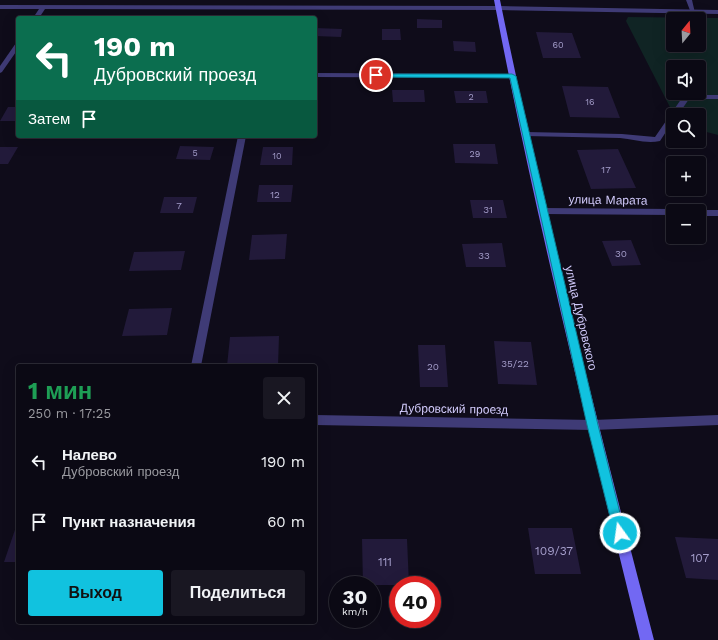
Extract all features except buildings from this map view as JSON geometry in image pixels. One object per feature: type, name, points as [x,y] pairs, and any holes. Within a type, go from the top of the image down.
[{"type":"street","points":[[0,7],[498,4],[693,12],[689,0]]},
{"type":"street","name":"улица Дубровского","points":[[498,4],[512,76],[592,425],[647,640]]},
{"type":"street","points":[[37,16],[43,7]]},
{"type":"street","points":[[706,12],[718,12]]},
{"type":"street","points":[[0,71],[16,47]]},
{"type":"street","points":[[317,74],[512,76]]},
{"type":"street","points":[[679,108],[687,97],[718,97]]},
{"type":"street","points":[[526,134],[622,136],[641,139],[657,139],[666,126]]},
{"type":"street","points":[[196,364],[242,138]]},
{"type":"street","name":"улица Марата","points":[[544,211],[666,212]]},
{"type":"street","points":[[706,212],[718,213]]},
{"type":"street","name":"Дубровский проезд","points":[[317,420],[592,425],[718,420]]},
{"type":"green space","points":[[628,17],[666,17],[666,52],[706,52],[706,18],[718,18],[718,135],[706,132],[706,108],[670,108],[666,100],[706,100],[706,60],[666,60],[666,99],[626,21]]},
{"type":"route","points":[[376,75],[512,76],[592,425],[620,533]]}]
